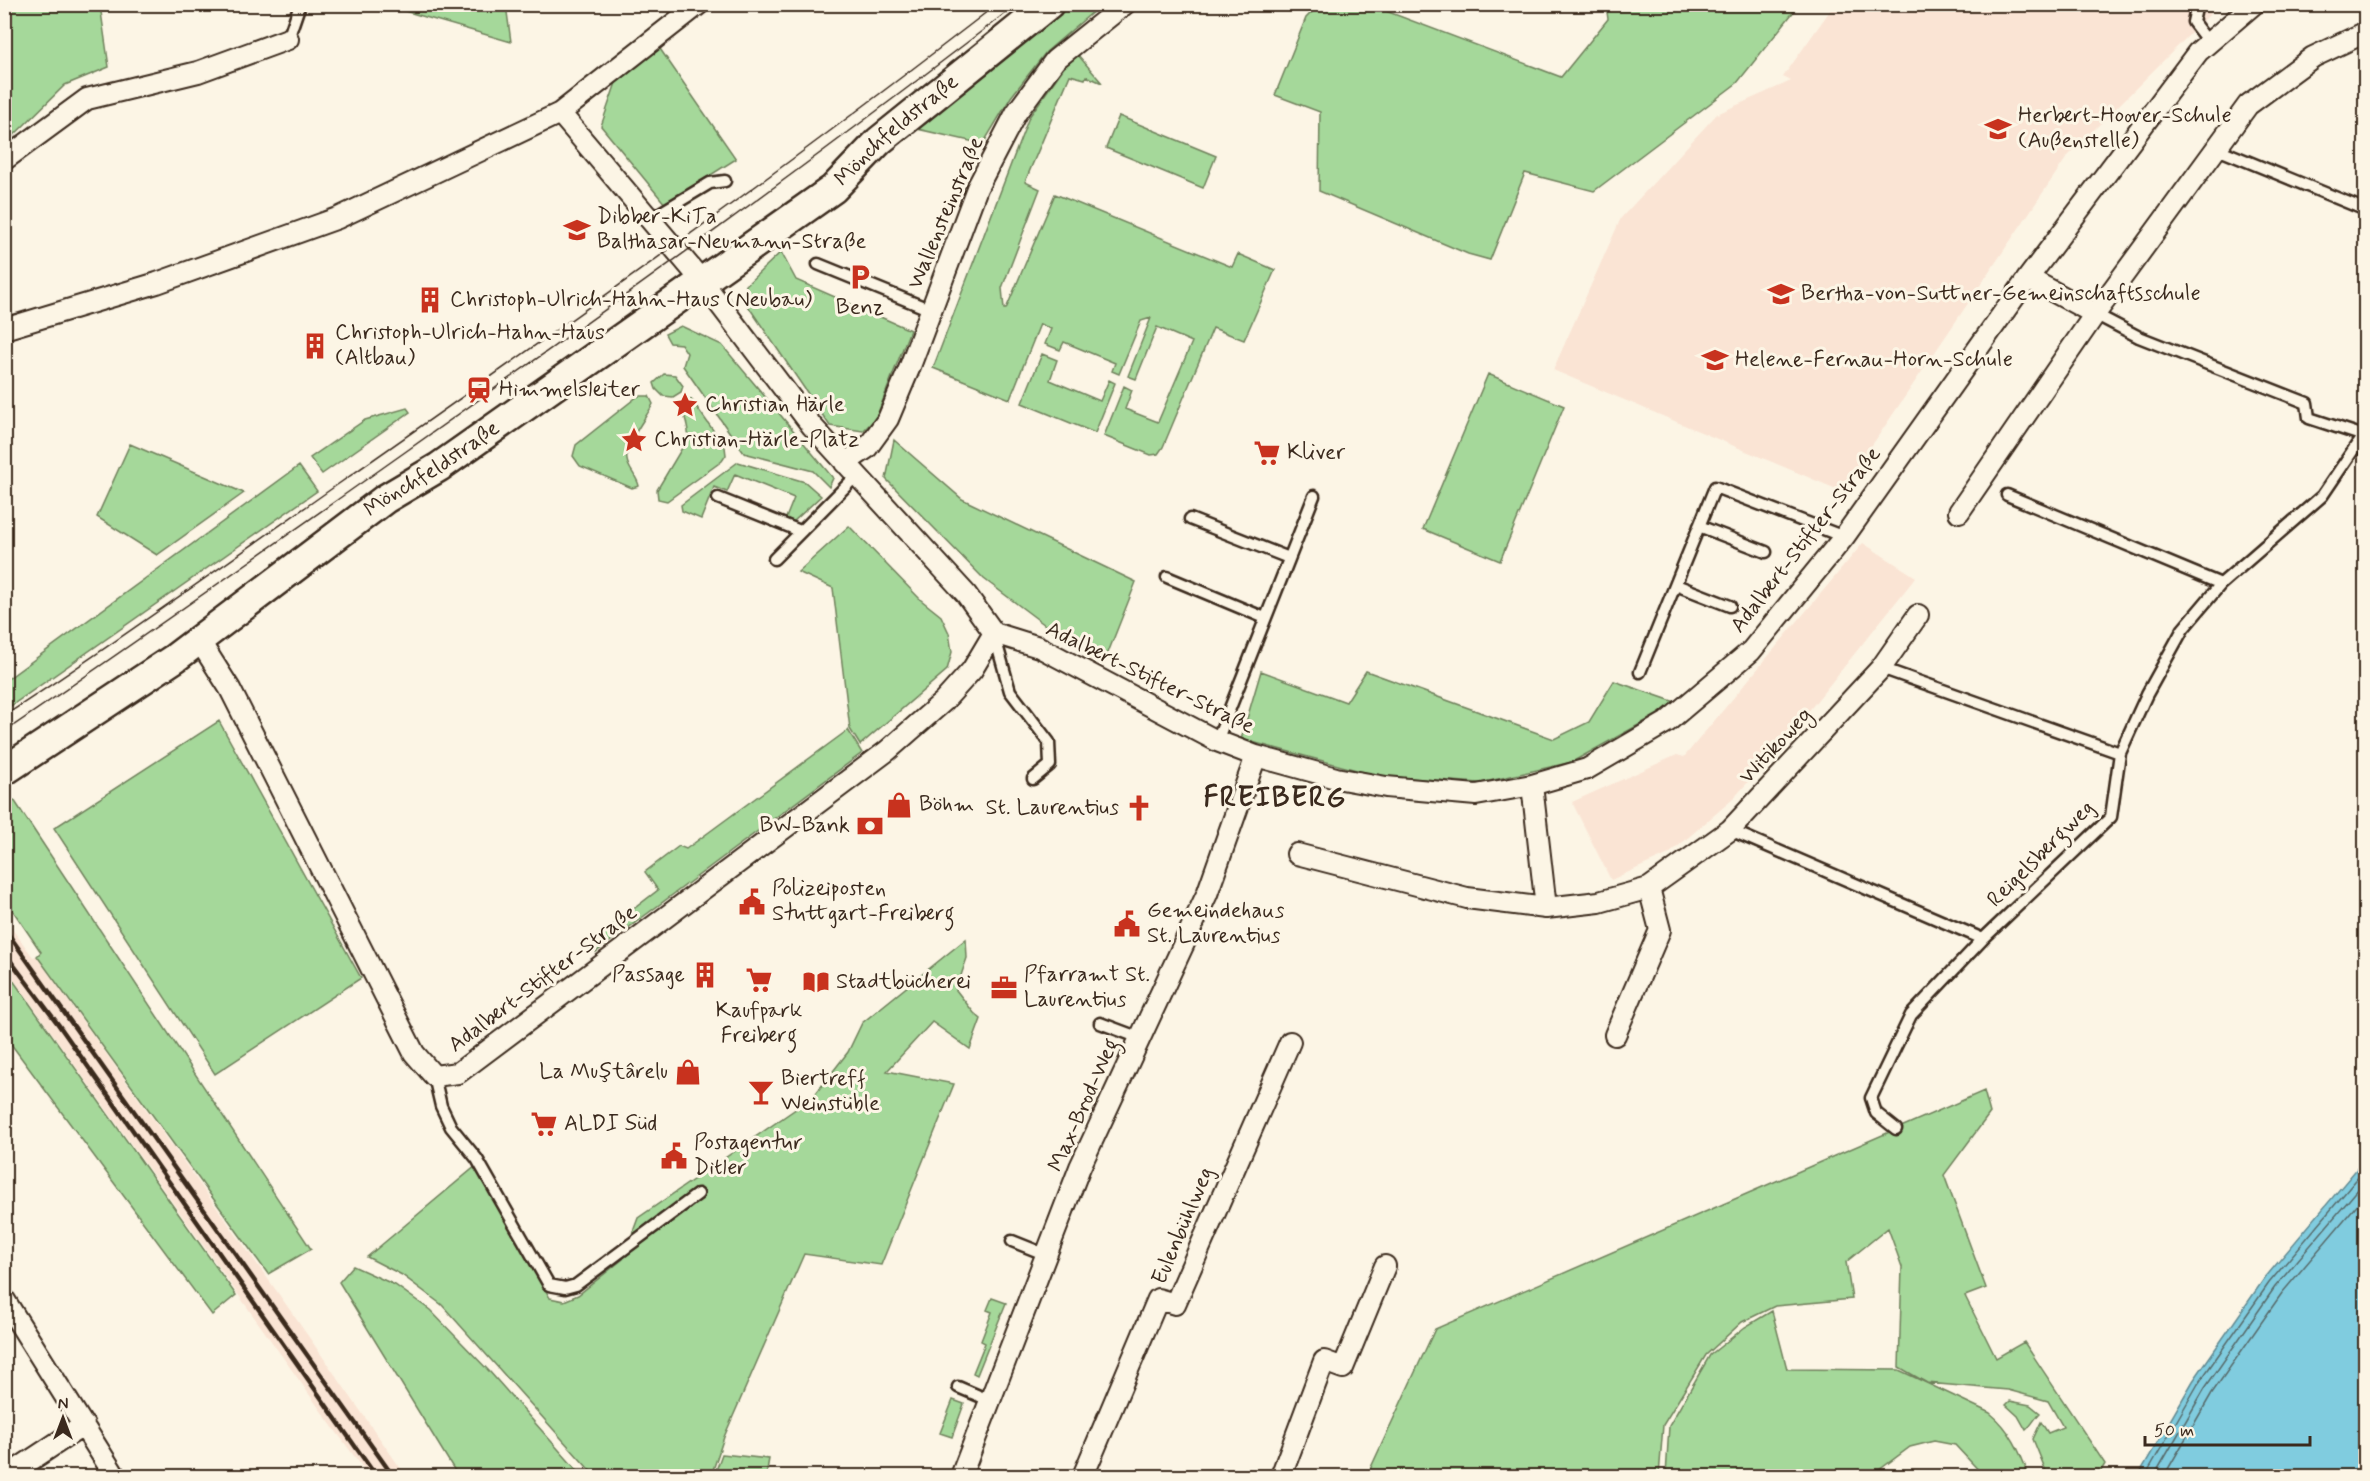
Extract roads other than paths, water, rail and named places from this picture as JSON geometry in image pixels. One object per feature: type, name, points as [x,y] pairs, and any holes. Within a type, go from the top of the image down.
[{"type":"main road","name":"Mönchfeldstraße","points":[[5,769],[176,658],[385,499],[439,467],[833,189],[879,141],[1049,4]]},
{"type":"street","points":[[4,329],[157,283],[338,218],[560,113],[699,4]]},
{"type":"street","name":"Wallensteinstraße","points":[[851,469],[888,419],[978,188],[1016,113],[1055,60],[1125,4]]},
{"type":"street","name":"Adalbert-Stifter-Straße","points":[[199,640],[230,689],[414,1053],[434,1076],[458,1072],[887,751],[944,701],[972,670],[994,633],[1039,647],[1217,741],[1256,756],[1336,778],[1386,787],[1476,795],[1532,785],[1587,769],[1667,722],[1751,651],[1845,537],[2028,278],[2198,52],[2254,4]]},
{"type":"street","points":[[1959,512],[2095,314],[2248,105],[2313,57],[2366,32]]},
{"type":"street","points":[[4,160],[87,99],[198,72],[288,39]]},
{"type":"street","points":[[560,113],[702,281],[812,426],[966,594],[994,633]]},
{"type":"street","points":[[2028,278],[2095,314]]},
{"type":"street","name":"Witikoweg","points":[[1298,854],[1467,898],[1546,908],[1599,902],[1649,888],[1730,830],[1881,668],[1918,615]]},
{"type":"street","name":"Max-Brod-Weg","points":[[961,1476],[1080,1167],[1207,894],[1256,756]]},
{"type":"street","points":[[1532,785],[1546,908]]},
{"type":"street","points":[[1614,1035],[1660,930],[1649,888]]},
{"type":"street","name":"Eulenbühlweg","points":[[1083,1476],[1158,1299],[1175,1304],[1290,1042]]},
{"type":"street","points":[[1281,1476],[1324,1361],[1343,1368],[1385,1266]]},
{"type":"street","points":[[4,1299],[115,1476]]},
{"type":"street","points":[[6,1476],[84,1425]]},
{"type":"lane","points":[[288,39],[300,4]]},
{"type":"lane","points":[[2197,4],[2193,22],[2209,43]]},
{"type":"lane","points":[[2215,148],[2366,210]]},
{"type":"lane","points":[[650,219],[710,183],[725,181]]},
{"type":"lane","points":[[818,264],[931,310]]},
{"type":"lane","points":[[2095,314],[2139,337],[2307,403],[2309,418],[2363,433]]},
{"type":"lane","name":"Reigelsbergweg","points":[[1896,1130],[1876,1113],[1871,1098],[1911,1015],[1983,939],[2111,817],[2120,753],[2146,694],[2183,629],[2222,584],[2322,496],[2363,433]]},
{"type":"lane","points":[[774,559],[851,469]]},
{"type":"lane","points":[[1640,672],[1715,487],[1845,537]]},
{"type":"lane","points":[[2007,495],[2222,584]]},
{"type":"lane","points":[[1217,741],[1314,496]]},
{"type":"lane","points":[[718,498],[800,531]]},
{"type":"lane","points":[[1190,519],[1289,558]]},
{"type":"lane","points":[[1699,526],[1766,552]]},
{"type":"lane","points":[[1167,577],[1265,618]]},
{"type":"lane","points":[[1676,585],[1730,606]]},
{"type":"lane","points":[[994,633],[1010,692],[1049,742],[1050,765],[1033,779]]},
{"type":"lane","points":[[1881,668],[2120,753]]},
{"type":"lane","points":[[1730,830],[1983,939]]},
{"type":"lane","points":[[1100,1023],[1140,1038]]},
{"type":"lane","points":[[434,1076],[441,1106],[451,1126],[477,1158],[549,1285],[565,1288],[576,1285],[698,1194]]},
{"type":"lane","points":[[1012,1241],[1047,1255]]},
{"type":"lane","points":[[958,1387],[991,1401]]},
{"type":"water","points":[[2365,1159],[2365,1476],[2138,1476],[2193,1381],[2264,1279]]},
{"type":"tram line","points":[[4,716],[130,631],[587,308],[835,128],[997,4]]},
{"type":"tram line","points":[[4,732],[255,558],[637,287],[866,119],[1017,4]]},
{"type":"railway","points":[[4,928],[393,1476]]},
{"type":"railway","points":[[4,952],[58,1024],[376,1476]]},
{"type":"place","name":"Herbert-Hoover-Schule (Außenstelle)","points":[[1998,129]]},
{"type":"place","name":"Dibber-KiTa Balthasar-Neumann-Straße","points":[[577,230]]},
{"type":"place","name":"Benz","points":[[860,277]]},
{"type":"place","name":"Bertha-von-Suttner-Gemeinschaftsschule","points":[[1781,294]]},
{"type":"place","name":"Christoph-Ulrich-Hahn-Haus (Neubau)","points":[[430,300]]},
{"type":"place","name":"Christoph-Ulrich-Hahn-Haus (Altbau)","points":[[315,346]]},
{"type":"place","name":"Helene-Fernau-Horn-Schule","points":[[1715,360]]},
{"type":"place","name":"Himmelsleiter","points":[[479,390]]},
{"type":"place","name":"Christian Härle","points":[[685,405]]},
{"type":"place","name":"Christian-Härle-Platz","points":[[634,440]]},
{"type":"place","name":"Kliver","points":[[1267,453]]},
{"type":"place","name":"Böhm","points":[[899,805]]},
{"type":"place","name":"St. Laurentius","points":[[1139,808]]},
{"type":"place","name":"BW-Bank","points":[[870,826]]},
{"type":"place","name":"Polizeiposten Stuttgart-Freiberg","points":[[752,902]]},
{"type":"place","name":"Gemeindehaus St. Laurentius","points":[[1127,924]]},
{"type":"place","name":"Passage","points":[[705,975]]},
{"type":"place","name":"Kaufpark Freiberg","points":[[759,980]]},
{"type":"place","name":"Stadtbücherei","points":[[816,982]]},
{"type":"place","name":"Pfarramt St. Laurentius","points":[[1004,988]]},
{"type":"place","name":"La Muştârelu","points":[[688,1072]]},
{"type":"place","name":"Biertreff Weinstüble","points":[[761,1092]]},
{"type":"place","name":"ALDI Süd","points":[[544,1124]]},
{"type":"place","name":"Postagentur Ditler","points":[[674,1156]]},
{"type":"district","name":"FREIBERG","points":[[1275,798]]}]
